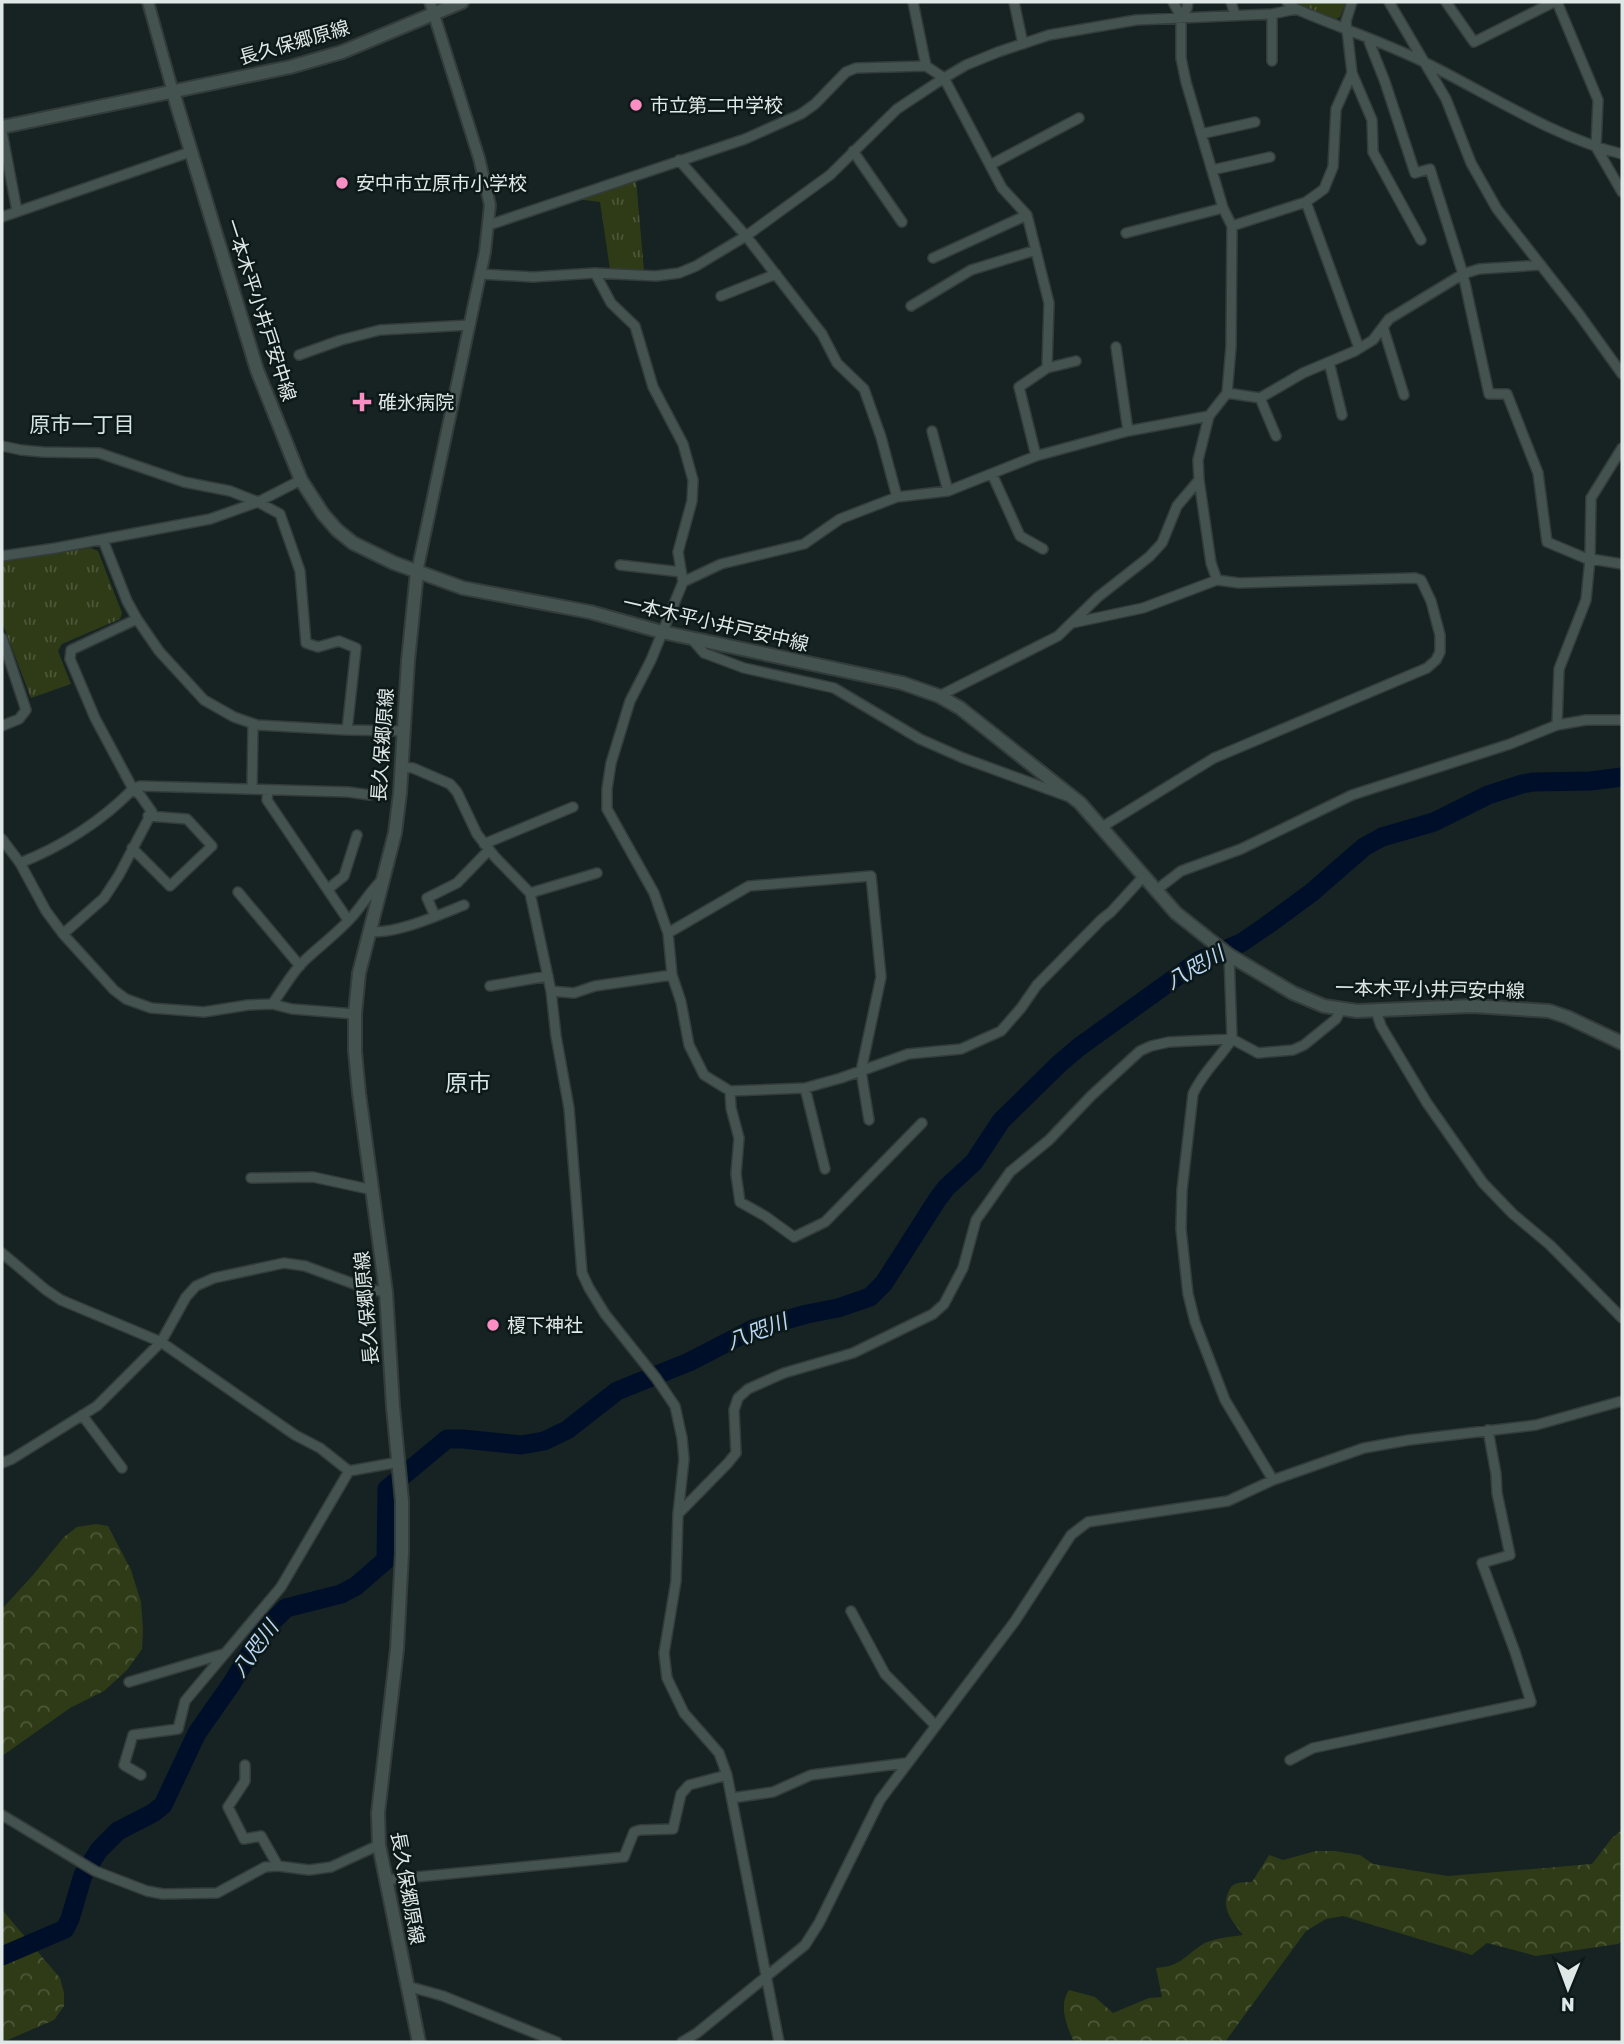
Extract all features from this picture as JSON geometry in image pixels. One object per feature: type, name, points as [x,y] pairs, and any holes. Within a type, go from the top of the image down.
[{"type":"main road","name":"長久保郷原線","points":[[173,92],[289,67],[342,52],[432,7],[462,2]]},
{"type":"main road","points":[[2,129],[173,92]]},
{"type":"main road","name":"一本木平小井戸安中線","points":[[173,92],[257,370],[301,480],[323,514],[353,543],[416,572],[463,588],[590,612],[662,632],[902,684],[939,696],[960,708],[1075,799],[1155,891],[1204,937],[1293,993],[1324,1006],[1376,1011],[1472,1006],[1549,1010],[1622,1043]]},
{"type":"main road","name":"長久保郷原線","points":[[416,572],[394,832],[359,973],[355,1051],[386,1292],[402,1501],[397,1649],[378,1813],[379,1845],[419,2042]]},
{"type":"street","points":[[148,2],[173,92]]},
{"type":"street","points":[[913,2],[926,66]]},
{"type":"street","points":[[1014,2],[1023,44]]},
{"type":"street","points":[[1173,2],[1181,17],[1181,58],[1201,134],[1223,208],[1232,226],[1231,347],[1227,393],[1209,416],[1198,460],[1211,563],[1217,580]]},
{"type":"street","points":[[1181,17],[1188,2]]},
{"type":"street","points":[[1231,2],[1235,15]]},
{"type":"street","points":[[1287,2],[1296,9],[1346,31],[1422,61],[1567,135],[1595,147],[1622,154]]},
{"type":"street","points":[[1352,2],[1346,31],[1352,73],[1372,120],[1373,152],[1421,240]]},
{"type":"street","points":[[1389,2],[1446,99],[1471,163],[1497,209],[1622,374]]},
{"type":"street","points":[[1446,2],[1474,42],[1555,2],[1598,100],[1595,147],[1622,192]]},
{"type":"street","points":[[416,572],[470,325],[489,225],[490,205],[479,158],[432,7]]},
{"type":"street","points":[[480,274],[533,277],[595,273],[656,276],[678,273],[696,266],[746,236],[830,175],[897,109],[944,78],[987,56],[1049,35],[1136,20],[1272,14],[1296,9]]},
{"type":"street","points":[[1272,14],[1272,61]]},
{"type":"street","points":[[1368,39],[1415,173],[1430,169],[1463,274],[1489,394],[1507,394],[1538,473],[1546,542],[1590,559],[1622,564]]},
{"type":"street","points":[[489,225],[744,139],[801,114],[815,104],[846,72],[856,68],[926,66],[944,78],[1002,188],[1027,215],[1049,303],[1048,368]]},
{"type":"street","points":[[1232,226],[1306,202],[1324,189],[1333,167],[1336,109],[1352,73]]},
{"type":"street","points":[[990,165],[1079,118]]},
{"type":"street","points":[[1201,134],[1255,122]]},
{"type":"street","points":[[2,129],[17,211]]},
{"type":"street","points":[[853,151],[902,222]]},
{"type":"street","points":[[2,217],[190,152]]},
{"type":"street","points":[[1212,170],[1270,157]]},
{"type":"street","points":[[679,160],[776,274],[822,334],[836,363],[864,389],[881,437],[897,498]]},
{"type":"street","points":[[1306,202],[1359,348]]},
{"type":"street","points":[[1126,233],[1223,208]]},
{"type":"street","points":[[933,258],[1027,215]]},
{"type":"street","points":[[911,306],[971,270],[1036,250]]},
{"type":"street","points":[[1227,393],[1260,398],[1303,373],[1373,340],[1389,319],[1463,274],[1479,270],[1541,265]]},
{"type":"street","points":[[595,273],[611,303],[635,326],[653,387],[683,444],[693,480],[692,501],[678,552],[682,577],[651,660],[629,701],[611,763],[607,809],[654,893],[668,933],[672,975],[681,1002],[689,1045],[704,1075],[730,1091],[805,1088],[908,1054],[961,1049],[1000,1031],[1037,985],[1143,877]]},
{"type":"street","points":[[721,296],[776,274]]},
{"type":"street","points":[[299,355],[380,330],[470,325]]},
{"type":"street","points":[[1383,327],[1404,395]]},
{"type":"street","points":[[1116,347],[1128,431]]},
{"type":"street","points":[[1036,456],[1019,387],[1048,368],[1076,361]]},
{"type":"street","points":[[1329,362],[1342,415]]},
{"type":"street","points":[[1260,398],[1276,436]]},
{"type":"street","points":[[620,565],[682,577],[722,564],[804,544],[840,519],[897,498],[948,491],[1036,456],[1128,431],[1209,416]]},
{"type":"street","points":[[932,431],[948,491]]},
{"type":"street","points":[[2,446],[43,452],[99,453],[184,482],[230,491],[280,514],[300,571],[306,643],[318,647],[339,641],[356,648],[347,730]]},
{"type":"street","points":[[1557,725],[1559,670],[1586,600],[1591,498],[1622,448]]},
{"type":"street","points":[[992,474],[1020,536],[1042,549]]},
{"type":"street","points":[[2,556],[210,519],[258,502],[301,480]]},
{"type":"street","points":[[939,696],[1058,636],[1098,597],[1156,550],[1177,506],[1199,480]]},
{"type":"street","points":[[103,540],[119,583],[137,619],[159,651],[204,700],[253,724],[403,731]]},
{"type":"street","points":[[1071,623],[1143,608],[1217,580],[1239,583],[1415,578],[1421,580],[1431,601],[1440,635],[1440,652],[1427,668],[1214,758],[1102,827]]},
{"type":"street","points":[[63,934],[104,898],[152,812],[133,789],[95,718],[70,660],[71,650],[137,619]]},
{"type":"street","points":[[2,638],[6,665],[26,710],[19,719],[2,726]]},
{"type":"street","points":[[691,638],[704,653],[744,668],[834,688],[920,739],[963,758],[1075,799]]},
{"type":"street","points":[[1155,891],[1181,871],[1241,849],[1352,795],[1510,744],[1557,725],[1586,720],[1622,720]]},
{"type":"street","points":[[252,789],[253,724]]},
{"type":"street","points":[[401,767],[414,768],[450,785],[457,792],[477,834],[530,893],[551,990],[557,1047],[569,1108],[582,1273],[605,1314],[656,1378],[674,1406],[682,1438],[684,1459],[678,1514],[676,1581],[664,1653],[667,1678],[684,1713],[719,1753],[727,1775],[779,2042]]},
{"type":"street","points":[[20,863],[41,855],[76,835],[140,786],[348,792],[370,795]]},
{"type":"street","points":[[268,790],[267,800],[348,920]]},
{"type":"street","points":[[435,916],[427,898],[457,883],[487,847],[573,807]]},
{"type":"street","points":[[132,848],[170,886],[212,846],[187,818],[148,816]]},
{"type":"street","points":[[328,890],[344,876],[357,835]]},
{"type":"street","points":[[2,839],[20,863],[46,911],[63,934],[114,990],[136,1004],[150,1008],[204,1012],[272,1004],[292,1009],[355,1014]]},
{"type":"street","points":[[530,893],[597,873]]},
{"type":"street","points":[[668,933],[750,886],[871,876],[881,977],[861,1071],[869,1121]]},
{"type":"street","points":[[272,1004],[300,966],[348,920],[367,894],[381,881]]},
{"type":"street","points":[[238,892],[300,966]]},
{"type":"street","points":[[369,931],[379,933],[464,905]]},
{"type":"street","points":[[1229,955],[1232,1038],[1198,1083],[1193,1094],[1182,1190],[1181,1229],[1188,1294],[1195,1322],[1225,1400],[1273,1480]]},
{"type":"street","points":[[551,990],[574,993],[595,986],[672,975]]},
{"type":"street","points":[[490,986],[548,976]]},
{"type":"street","points":[[678,1514],[736,1453],[734,1410],[738,1398],[748,1389],[783,1373],[853,1353],[933,1314],[944,1304],[963,1268],[976,1220],[1010,1172],[1049,1140],[1140,1051],[1169,1042],[1232,1038],[1258,1053],[1293,1050],[1304,1045],[1336,1019],[1341,1009]]},
{"type":"street","points":[[1376,1011],[1381,1026],[1427,1104],[1483,1183],[1513,1214],[1550,1245],[1622,1318]]},
{"type":"street","points":[[805,1088],[825,1168]]},
{"type":"street","points":[[730,1091],[738,1138],[736,1174],[740,1202],[794,1237],[825,1222],[922,1124]]},
{"type":"street","points":[[251,1178],[313,1177],[373,1190]]},
{"type":"street","points":[[2,1254],[61,1300],[162,1342],[295,1435],[320,1448],[349,1471],[400,1462]]},
{"type":"street","points":[[2,1463],[97,1406],[162,1342],[186,1297],[196,1286],[214,1278],[284,1264],[305,1266],[368,1289],[386,1292]]},
{"type":"street","points":[[682,2042],[697,2033],[805,1945],[819,1923],[880,1800],[1015,1621],[1072,1535],[1088,1522],[1227,1501],[1273,1480],[1364,1448],[1536,1425],[1622,1401]]},
{"type":"street","points":[[82,1415],[122,1468]]},
{"type":"street","points":[[1290,1760],[1313,1748],[1531,1702],[1482,1563],[1510,1555],[1488,1430]]},
{"type":"street","points":[[141,1775],[124,1765],[132,1735],[178,1729],[185,1701],[281,1587],[349,1471]]},
{"type":"street","points":[[851,1611],[885,1674],[935,1725]]},
{"type":"street","points":[[129,1682],[225,1654]]},
{"type":"street","points":[[732,1798],[773,1792],[811,1775],[906,1763]]},
{"type":"street","points":[[245,1765],[246,1781],[228,1807],[244,1839],[261,1836],[278,1866]]},
{"type":"street","points":[[385,1880],[624,1857],[634,1832],[673,1829],[681,1794],[689,1785],[727,1775]]},
{"type":"street","points":[[2,1815],[95,1871],[147,1891],[218,1893],[265,1867],[309,1870],[331,1867],[379,1845]]},
{"type":"street","points":[[407,1986],[443,1996],[556,2042]]},
{"type":"green space","points":[[1295,2],[1346,2],[1340,17],[1335,20]]},
{"type":"green space","points":[[636,179],[644,271],[610,269],[600,202],[577,199]]},
{"type":"green space","points":[[91,548],[98,551],[122,613],[120,619],[62,644],[58,651],[71,684],[31,698],[2,622],[2,561]]},
{"type":"green space","points":[[96,1524],[108,1526],[131,1570],[141,1602],[142,1649],[127,1670],[104,1691],[70,1708],[2,1756],[2,1609],[64,1537],[77,1527]]},
{"type":"green space","points":[[1622,1830],[1622,1941],[1618,1944],[1536,1956],[1487,1943],[1472,1955],[1343,1916],[1326,1919],[1306,1931],[1225,2042],[1074,2042],[1069,2029],[1064,2003],[1069,1990],[1095,1997],[1113,2013],[1149,1998],[1162,1997],[1156,1968],[1176,1963],[1210,1941],[1243,1935],[1227,1911],[1226,1899],[1235,1884],[1252,1882],[1269,1855],[1283,1860],[1316,1851],[1335,1851],[1360,1855],[1373,1864],[1448,1876],[1592,1864],[1612,1838]]},
{"type":"green space","points":[[2,1905],[4,1912],[60,1978],[64,1993],[64,2006],[54,2020],[3,2042]]},
{"type":"waterway","name":"八咫川","points":[[2,1956],[65,1929],[83,1875],[99,1850],[118,1831],[163,1805],[197,1733],[232,1683],[263,1631],[286,1608],[341,1594],[356,1586],[386,1560],[387,1489],[447,1439],[521,1445],[544,1441],[567,1430],[617,1391],[689,1362],[753,1329],[838,1308],[870,1297],[884,1283],[937,1200],[974,1162],[1001,1121],[1079,1047],[1200,960],[1241,943],[1311,893],[1364,847],[1382,837],[1434,822],[1488,795],[1522,784],[1622,777]]},
{"type":"place","name":"市立第二中学校","points":[[636,105]]},
{"type":"place","name":"安中市立原市小学校","points":[[342,183]]},
{"type":"place","name":"碓氷病院","points":[[362,402]]},
{"type":"place","name":"榎下神社","points":[[493,1325]]},
{"type":"district","name":"原市一丁目","points":[[82,425]]},
{"type":"district","name":"原市","points":[[468,1083]]}]
